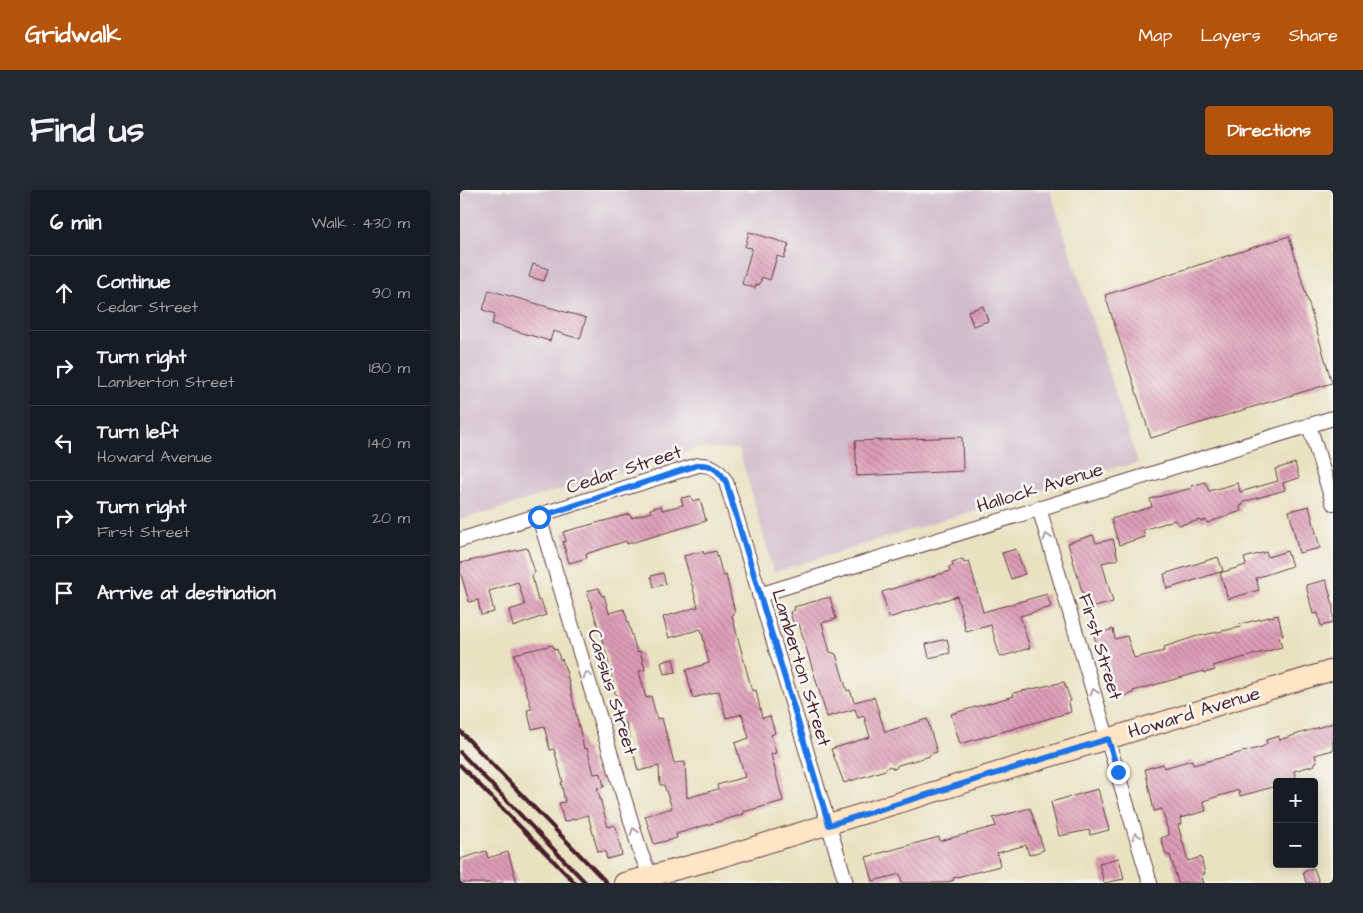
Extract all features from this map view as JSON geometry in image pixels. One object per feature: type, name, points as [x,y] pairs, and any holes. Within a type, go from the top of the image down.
[{"type":"main road","name":"Howard Avenue","points":[[625,882],[657,880],[1333,670]]},
{"type":"street","name":"Hallock Avenue","points":[[759,595],[1333,418]]},
{"type":"street","points":[[1309,425],[1333,503]]},
{"type":"street","name":"Cedar Street","points":[[460,540],[539,517],[698,465],[714,467]]},
{"type":"street","name":"Lamberton Street","points":[[714,467],[726,482],[846,883]]},
{"type":"street","name":"First Street","points":[[1039,508],[1150,883]]},
{"type":"street","name":"Cassius Street","points":[[539,517],[642,854],[657,880]]},
{"type":"shaded area","points":[[460,190],[1050,190],[1138,463],[1112,468],[774,572],[739,449],[698,448],[460,520]]},
{"type":"building","points":[[749,232],[789,244],[784,258],[777,256],[770,280],[762,277],[759,285],[756,284],[755,288],[742,284],[752,248],[745,247]]},
{"type":"building","points":[[1289,236],[1332,383],[1151,438],[1105,295]]},
{"type":"building","points":[[533,264],[548,269],[544,281],[529,277]]},
{"type":"building","points":[[489,290],[586,318],[580,339],[553,331],[550,341],[492,324],[495,314],[483,310]]},
{"type":"building","points":[[983,306],[988,321],[973,326],[968,311]]},
{"type":"building","points":[[962,437],[963,471],[857,476],[855,441]]},
{"type":"building","points":[[1295,463],[1299,478],[1283,483],[1285,490],[1243,502],[1243,505],[1240,506],[1241,511],[1207,523],[1206,520],[1201,522],[1201,520],[1179,525],[1175,520],[1143,530],[1145,537],[1119,545],[1111,519],[1152,507],[1150,499],[1192,488],[1191,486],[1205,482],[1209,491],[1238,483],[1240,492],[1278,481],[1275,469]]},
{"type":"building","points":[[691,496],[693,501],[700,499],[706,521],[627,544],[626,541],[586,554],[587,558],[569,563],[563,542],[566,541],[563,532],[630,514],[631,518],[651,512],[650,509],[661,506],[662,510],[683,505],[681,498]]},
{"type":"building","points":[[1309,506],[1320,548],[1299,553],[1289,511]]},
{"type":"building","points":[[1093,535],[1096,543],[1113,539],[1118,559],[1102,563],[1113,602],[1087,609],[1068,543]]},
{"type":"building","points":[[527,548],[535,572],[532,576],[538,601],[541,600],[546,615],[513,627],[509,610],[525,605],[518,582],[489,591],[494,612],[481,615],[478,600],[469,602],[460,571],[460,563]]},
{"type":"building","points":[[1016,549],[1025,574],[1011,579],[1002,553]]},
{"type":"building","points":[[703,551],[704,554],[716,551],[723,576],[726,575],[735,613],[732,616],[752,691],[756,690],[762,718],[770,716],[775,733],[771,735],[776,753],[771,754],[783,801],[676,834],[677,838],[654,844],[645,816],[672,808],[664,785],[660,785],[659,766],[638,771],[626,723],[622,724],[607,656],[587,591],[599,588],[602,596],[604,595],[609,613],[624,609],[637,652],[640,651],[645,670],[639,671],[646,698],[651,696],[657,719],[662,718],[674,763],[685,762],[687,798],[718,789],[717,785],[745,777],[735,743],[749,738],[742,714],[726,718],[719,691],[693,698],[686,670],[709,663],[701,629],[669,638],[663,617],[698,607],[684,556]]},
{"type":"building","points":[[1287,551],[1292,566],[1256,578],[1259,590],[1228,599],[1220,573],[1246,565],[1244,558],[1266,552],[1268,557]]},
{"type":"building","points":[[1218,557],[1223,571],[1167,589],[1164,574]]},
{"type":"building","points":[[963,559],[964,563],[969,561],[983,612],[1047,594],[1051,607],[1020,616],[1030,648],[1000,657],[991,625],[966,632],[957,596],[889,618],[882,592],[950,571],[949,567],[953,566],[952,562]]},
{"type":"building","points":[[663,573],[666,584],[654,587],[651,576]]},
{"type":"building","points":[[1326,580],[1333,605],[1333,623],[1321,626],[1318,613],[1313,614],[1306,585]]},
{"type":"building","points":[[830,597],[836,619],[822,623],[830,652],[836,654],[847,691],[850,690],[854,702],[874,697],[885,732],[927,719],[937,752],[930,754],[930,756],[898,765],[895,769],[889,766],[885,770],[844,783],[831,749],[870,737],[864,716],[858,718],[855,709],[827,717],[799,624],[794,626],[790,612],[795,610],[794,607]]},
{"type":"building","points":[[1278,615],[1283,636],[1279,637],[1282,647],[1213,666],[1215,670],[1204,673],[1204,671],[1133,691],[1133,693],[1113,699],[1094,635],[1113,629],[1115,639],[1127,636],[1134,658],[1165,651],[1164,647],[1194,637],[1241,627],[1240,624]]},
{"type":"building","points":[[947,639],[950,653],[929,658],[926,644]]},
{"type":"building","points":[[553,645],[554,650],[557,649],[560,660],[562,659],[567,674],[584,749],[587,748],[594,774],[601,773],[604,787],[597,788],[608,827],[613,825],[616,827],[622,855],[607,859],[605,851],[598,852],[588,815],[564,822],[559,803],[565,802],[561,782],[563,782],[554,749],[550,750],[544,726],[532,729],[527,710],[532,709],[514,654]]},
{"type":"building","points":[[673,659],[676,672],[664,674],[661,662]]},
{"type":"building","points":[[1064,682],[1071,701],[1069,702],[1071,712],[960,744],[951,714],[1014,696],[1013,693]]},
{"type":"building","points":[[1333,723],[1333,750],[1315,755],[1317,762],[1314,763],[1315,765],[1294,771],[1296,778],[1273,778],[1273,787],[1240,796],[1239,790],[1203,801],[1206,811],[1180,818],[1181,824],[1178,825],[1188,861],[1201,857],[1205,874],[1201,875],[1204,883],[1178,883],[1170,855],[1166,855],[1161,838],[1169,835],[1162,809],[1154,811],[1145,769],[1163,764],[1164,768],[1192,760],[1193,765],[1262,747],[1267,744],[1266,740],[1279,736],[1279,740]]},
{"type":"building","points":[[1098,789],[1109,830],[1090,835],[1089,830],[1059,836],[1051,802]]},
{"type":"building","points":[[1030,808],[1044,850],[1029,855],[1026,845],[997,853],[1000,866],[953,878],[954,880],[944,883],[902,883],[900,874],[873,881],[866,857],[939,837],[940,841],[996,826],[993,818]]},
{"type":"building","points":[[486,851],[488,858],[508,852],[517,883],[460,883],[460,859]]},
{"type":"building","points":[[1119,858],[1124,879],[1104,883],[1099,863]]},
{"type":"building","points":[[1314,868],[1319,883],[1306,883],[1303,872]]},
{"type":"railway","points":[[460,731],[607,883]]},
{"type":"railway","points":[[460,752],[586,883]]},
{"type":"railway","points":[[460,765],[575,883]]},
{"type":"route","points":[[539,517],[698,465],[706,464],[714,467],[720,473],[726,482],[829,825],[1108,739],[1118,772]]}]
